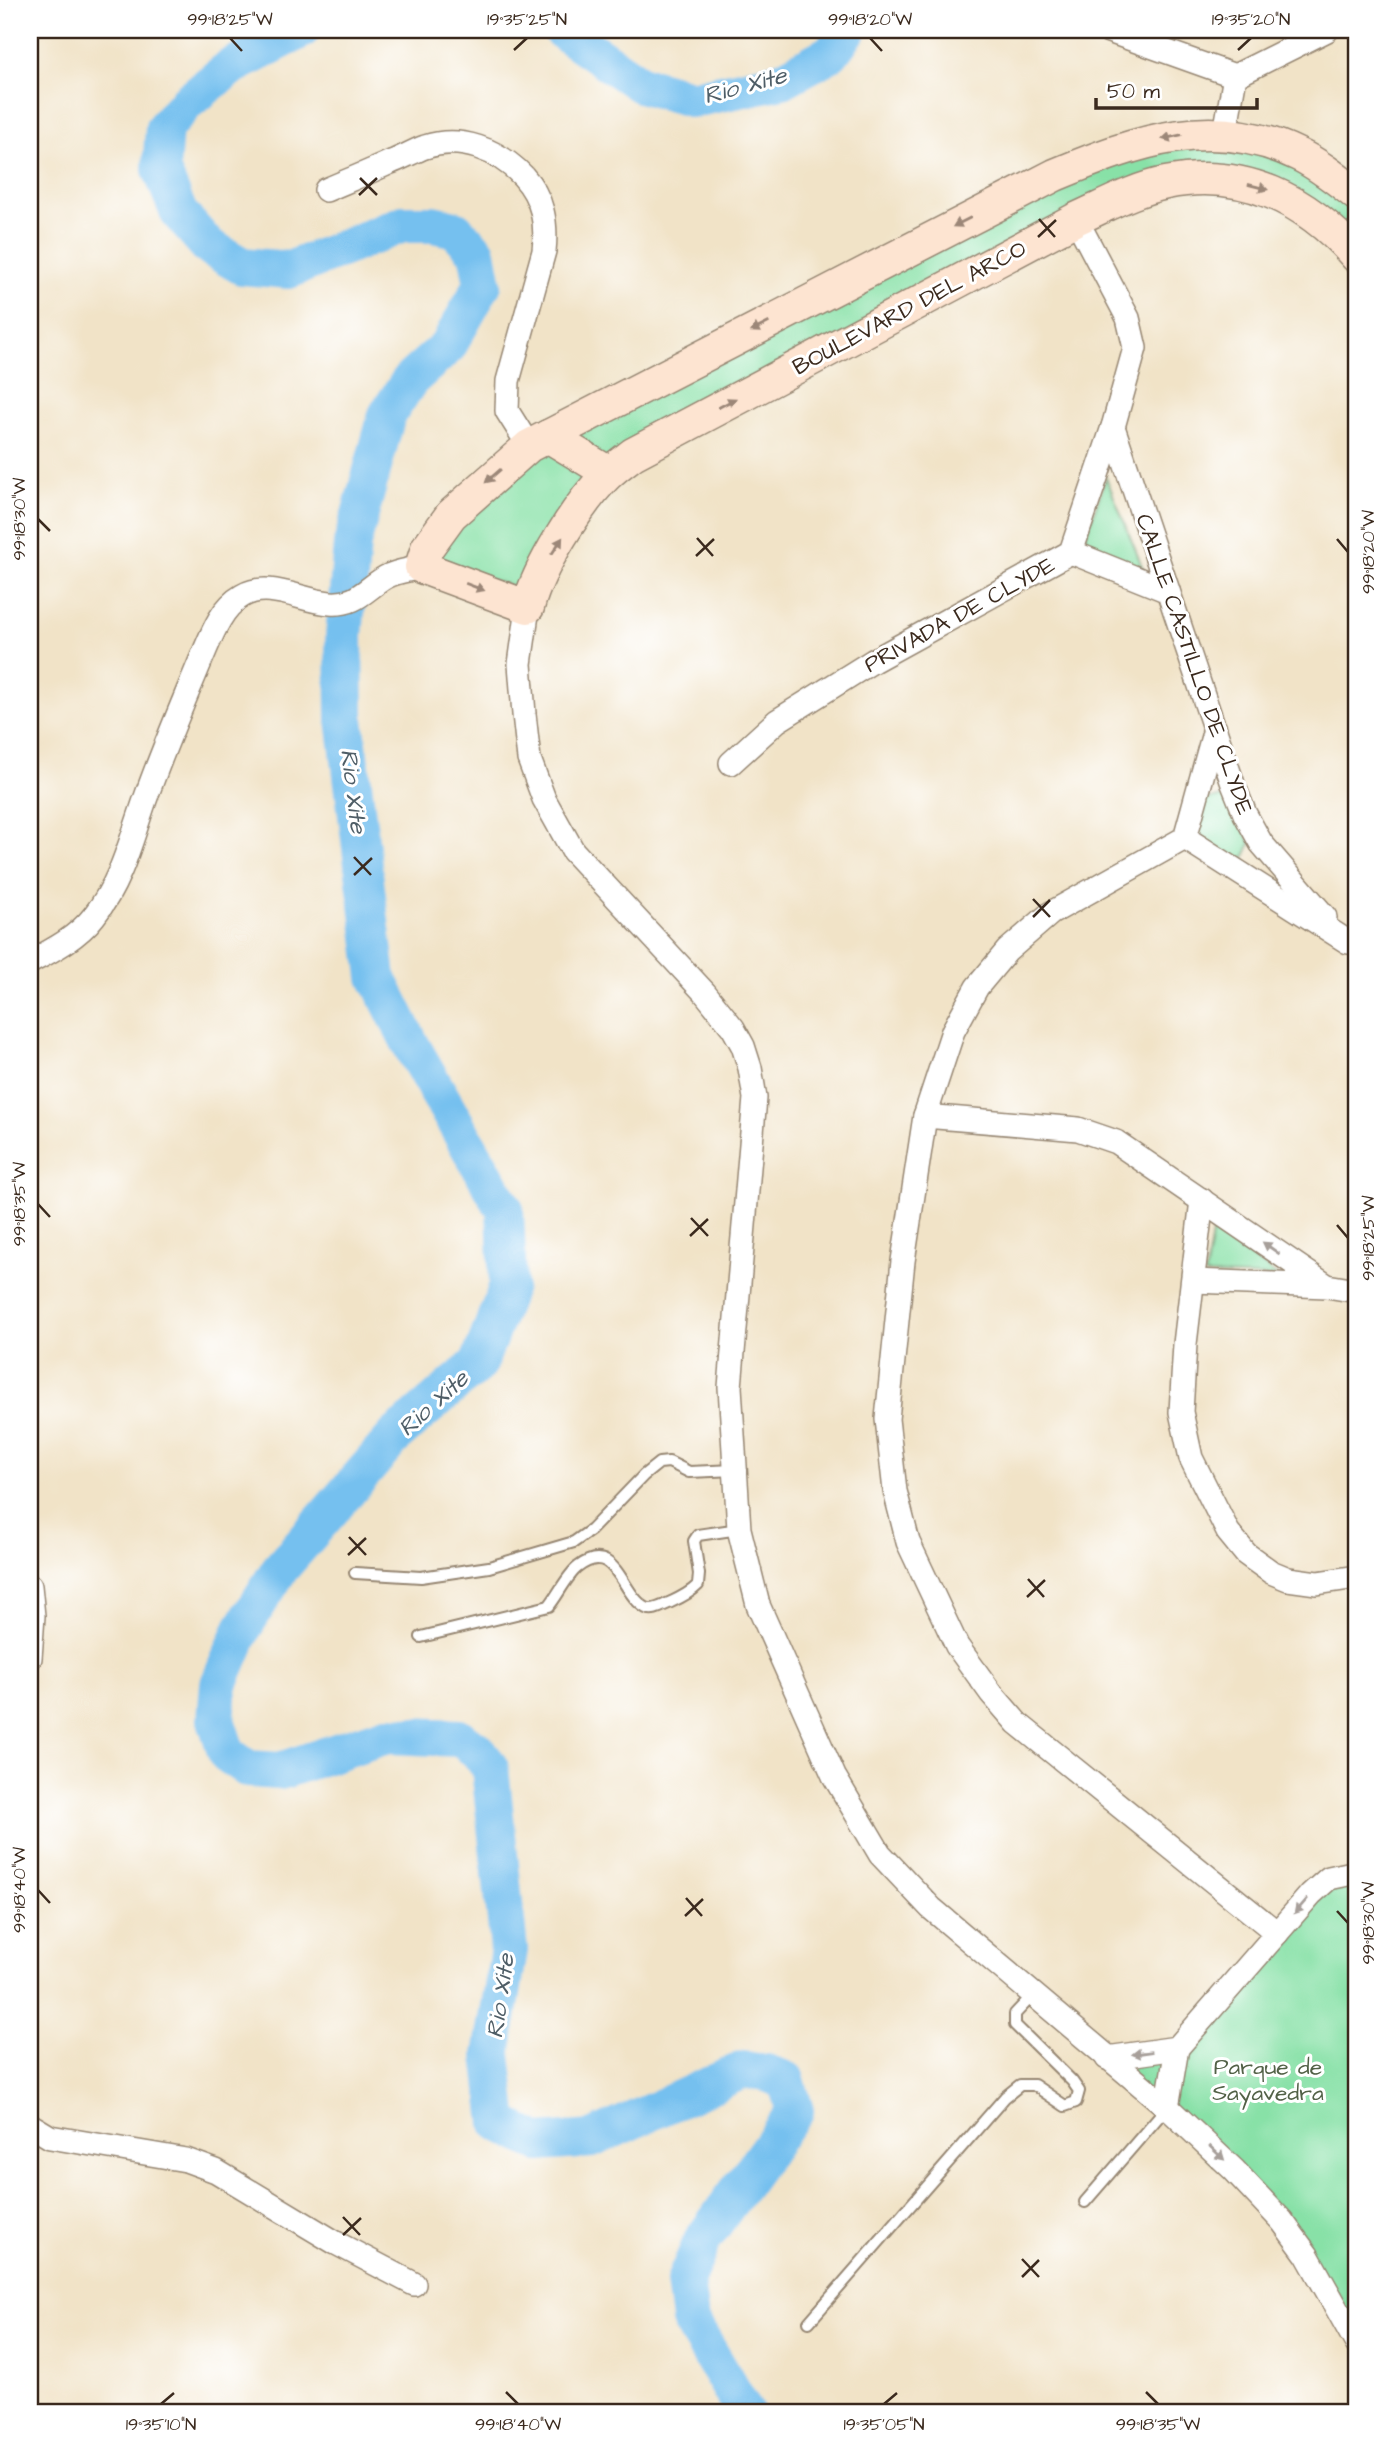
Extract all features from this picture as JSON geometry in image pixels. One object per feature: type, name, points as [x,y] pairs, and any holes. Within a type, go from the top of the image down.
[{"type":"street","points":[[1106,30],[1235,76],[1327,30]]},
{"type":"street","points":[[1225,133],[1235,76]]},
{"type":"street","points":[[421,567],[427,548],[451,515],[539,441],[1055,175],[1099,157],[1183,134],[1225,133],[1264,141],[1301,155],[1357,195]]},
{"type":"street","points":[[326,190],[427,147],[456,143],[473,144],[507,160],[538,197],[546,232],[544,251],[508,381],[507,411],[539,441],[609,474]]},
{"type":"street","name":"BOULEVARD DEL ARCO","points":[[528,607],[539,573],[595,489],[633,454],[1076,219],[1128,195],[1164,183],[1196,178],[1228,180],[1265,188],[1294,202],[1326,225],[1357,257]]},
{"type":"street","name":"PRIVADA DE CLYDE","points":[[731,763],[777,721],[873,661],[1071,552],[1135,348],[1128,318],[1076,219]]},
{"type":"street","name":"CALLE CASTILLO DE CLYDE","points":[[1112,427],[1245,814],[1261,843],[1306,897],[1353,946]]},
{"type":"street","name":"PRIVADA DE CLYDE","points":[[1071,552],[1168,591]]},
{"type":"street","points":[[30,962],[70,939],[93,918],[112,888],[127,855],[183,704],[223,613],[243,595],[255,591],[288,593],[317,601],[344,602],[364,594],[386,577],[421,567],[528,607],[520,664],[524,714],[529,759],[544,799],[573,851],[705,993],[733,1028],[743,1046],[750,1068],[755,1098],[730,1387],[739,1529],[758,1605],[834,1776],[880,1854],[931,1908],[1167,2107],[1234,2170],[1282,2221],[1307,2255],[1357,2344]]},
{"type":"street","points":[[1215,729],[1185,838],[1051,913],[1007,951],[977,987],[953,1031],[925,1116],[903,1261],[887,1419],[895,1491],[908,1542],[957,1646],[991,1693],[1017,1723],[1277,1933]]},
{"type":"street","points":[[1185,838],[1353,946]]},
{"type":"street","points":[[925,1116],[1079,1129],[1116,1142],[1327,1286]]},
{"type":"street","points":[[1202,1200],[1185,1344],[1181,1412],[1191,1458],[1228,1532],[1246,1554],[1271,1572],[1289,1579],[1317,1583],[1357,1577]]},
{"type":"street","points":[[1193,1281],[1327,1286],[1357,1291]]},
{"type":"street","points":[[30,1586],[33,1616],[30,1658]]},
{"type":"street","points":[[1167,2107],[1177,2048],[1311,1894],[1329,1878],[1357,1871]]},
{"type":"street","points":[[1107,2058],[1177,2048]]},
{"type":"street","points":[[30,2124],[50,2137],[186,2160],[216,2171],[336,2243],[415,2284]]},
{"type":"lane","points":[[355,1573],[421,1577],[489,1567],[573,1542],[591,1530],[659,1463],[670,1462],[690,1472],[735,1470]]},
{"type":"lane","points":[[421,1637],[549,1606],[576,1568],[592,1559],[606,1560],[635,1598],[646,1608],[655,1609],[689,1594],[698,1585],[694,1541],[698,1535],[739,1529]]},
{"type":"lane","points":[[809,2322],[1005,2097],[1020,2085],[1034,2085],[1065,2106],[1076,2102],[1079,2091],[1072,2081],[1015,2025],[1015,2014],[1033,1995]]},
{"type":"lane","points":[[1085,2202],[1167,2107]]},
{"type":"green space","points":[[1225,133],[1357,195],[1357,257],[1294,202],[1164,183],[633,454],[532,592],[422,560],[492,476],[1055,175]]},
{"type":"green space","points":[[1106,477],[1146,576],[1082,547]]},
{"type":"green space","points":[[1228,797],[1251,843],[1243,861],[1235,865],[1195,839],[1204,799]]},
{"type":"green space","points":[[1213,1229],[1279,1277],[1205,1275]]},
{"type":"green space","name":"Parque de Sayavedra","points":[[1357,1872],[1357,2344],[1307,2255],[1107,2058],[1177,2048],[1311,1894]]},
{"type":"waterway","name":"Rio Xite","points":[[301,30],[231,67],[187,102],[164,128],[161,169],[179,213],[208,246],[242,266],[289,270],[403,224],[433,224],[455,229],[477,252],[483,284],[448,346],[410,380],[387,415],[352,544],[344,636],[345,719],[377,977],[412,1047],[505,1210],[508,1286],[479,1363],[396,1435],[279,1570],[243,1628],[219,1684],[216,1720],[227,1754],[248,1769],[280,1771],[387,1735],[460,1738],[478,1751],[490,1768],[509,1950],[492,2055],[500,2123],[540,2143],[592,2139],[743,2070],[766,2073],[786,2080],[795,2111],[703,2239],[685,2281],[690,2320],[745,2413]]},
{"type":"waterway","name":"Rio Xite","points":[[561,30],[640,84],[693,99],[782,80],[831,53],[848,30]]}]
